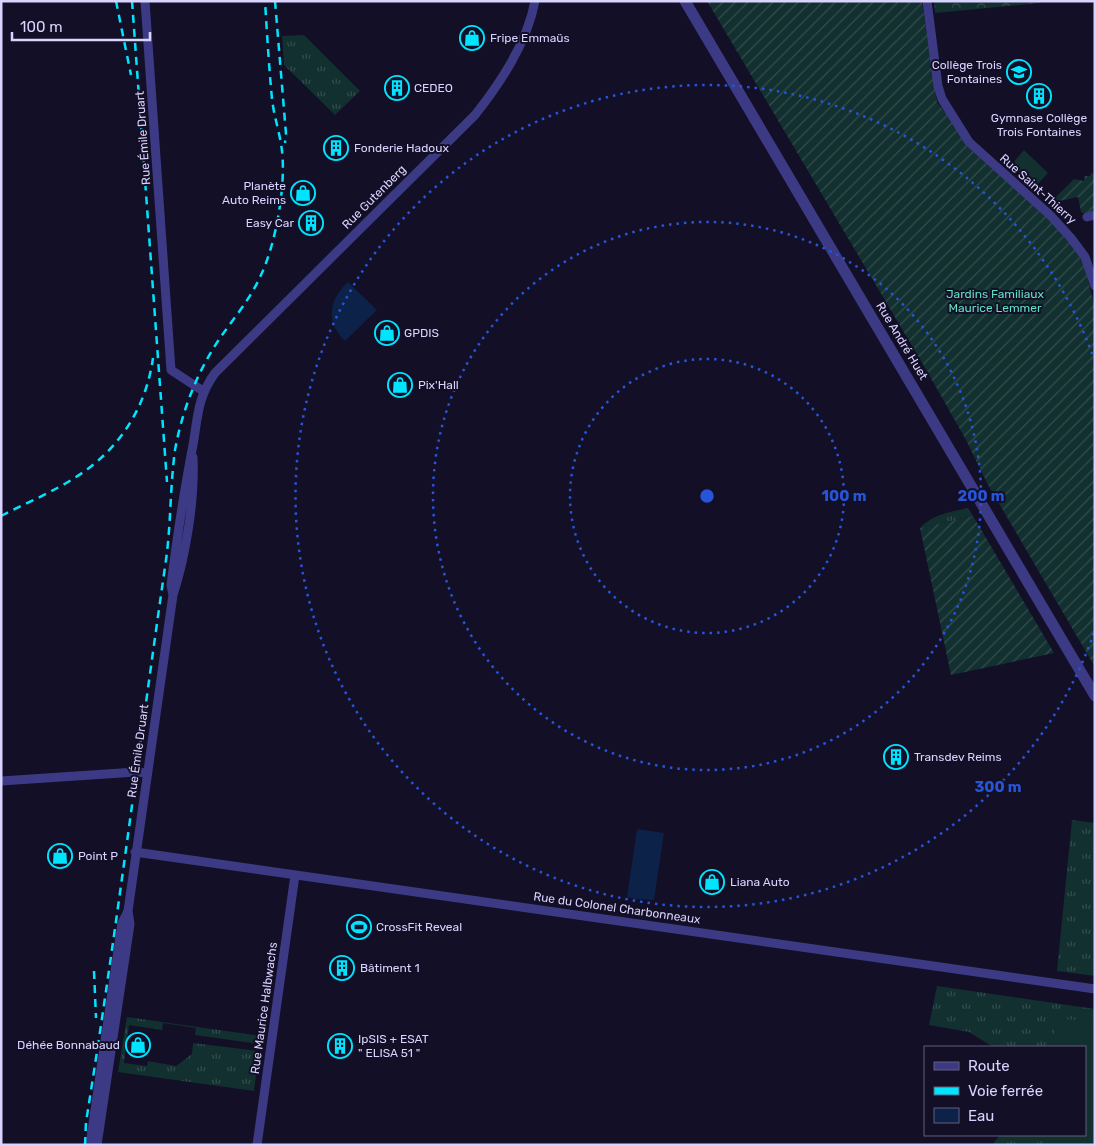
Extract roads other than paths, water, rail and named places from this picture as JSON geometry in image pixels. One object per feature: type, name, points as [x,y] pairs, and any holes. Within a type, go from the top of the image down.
[{"type":"street","name":"Rue Émile Druart","points":[[98,1145],[130,924],[128,911],[135,852],[173,595],[180,572],[190,507],[194,468],[193,444],[196,419],[203,391],[171,370],[145,1]]},
{"type":"street","name":"Rue Gutenberg","points":[[203,391],[215,373],[231,356],[475,114],[503,76],[522,40],[535,1]]},
{"type":"street","name":"Rue André Huet","points":[[684,1],[1095,696]]},
{"type":"street","name":"Rue Saint-Thierry","points":[[927,1],[938,86],[942,99],[969,142],[1064,229],[1085,257],[1095,286]]},
{"type":"street","points":[[1,781],[136,772],[148,773]]},
{"type":"street","name":"Rue du Colonel Charbonneaux","points":[[135,852],[1095,989]]},
{"type":"street","name":"Rue Maurice Halbwachs","points":[[257,1145],[295,875]]},
{"type":"street","name":"Rue Émile Druart","points":[[90,1145],[122,923],[128,911]]},
{"type":"water","points":[[348,282],[377,310],[345,341],[334,326],[332,311],[333,303]]},
{"type":"water","points":[[637,829],[664,833],[654,900],[627,897]]},
{"type":"railway","points":[[116,1],[131,75]]},
{"type":"railway","points":[[132,1],[167,482]]},
{"type":"railway","points":[[85,1145],[86,1122],[166,560],[173,464],[178,435],[186,406],[204,364],[247,300],[261,275],[271,247],[279,214],[283,165],[272,99],[265,1]]},
{"type":"railway","points":[[275,1],[286,134],[285,143]]},
{"type":"railway","points":[[1,516],[49,493],[76,477],[105,454],[117,441],[137,411],[144,394],[153,358]]},
{"type":"railway","points":[[94,971],[96,1018]]},
{"type":"place","name":"Fripe Emmaüs","points":[[472,38]]},
{"type":"place","name":"Collège Trois Fontaines","points":[[1019,72]]},
{"type":"place","name":"CEDEO","points":[[397,88]]},
{"type":"place","name":"Gymnase Collège Trois Fontaines","points":[[1039,96]]},
{"type":"place","name":"Fonderie Hadoux","points":[[336,148]]},
{"type":"place","name":"Planète Auto Reims","points":[[303,193]]},
{"type":"place","name":"Easy Car","points":[[311,223]]},
{"type":"place","name":"GPDIS","points":[[387,333]]},
{"type":"place","name":"Pix'Hall","points":[[400,385]]},
{"type":"place","name":"Transdev Reims","points":[[896,757]]},
{"type":"place","name":"Point P","points":[[60,856]]},
{"type":"place","name":"Liana Auto","points":[[712,882]]},
{"type":"place","name":"CrossFit Reveal","points":[[359,927]]},
{"type":"place","name":"Bâtiment 1","points":[[342,968]]},
{"type":"place","name":"Déhée Bonnabaud","points":[[138,1045]]},
{"type":"place","name":"IpSIS + ESAT \" ELISA 51 \"","points":[[340,1046]]},
{"type":"park label","name":"Jardins Familiaux Maurice Lemmer","points":[[995,301]]}]
